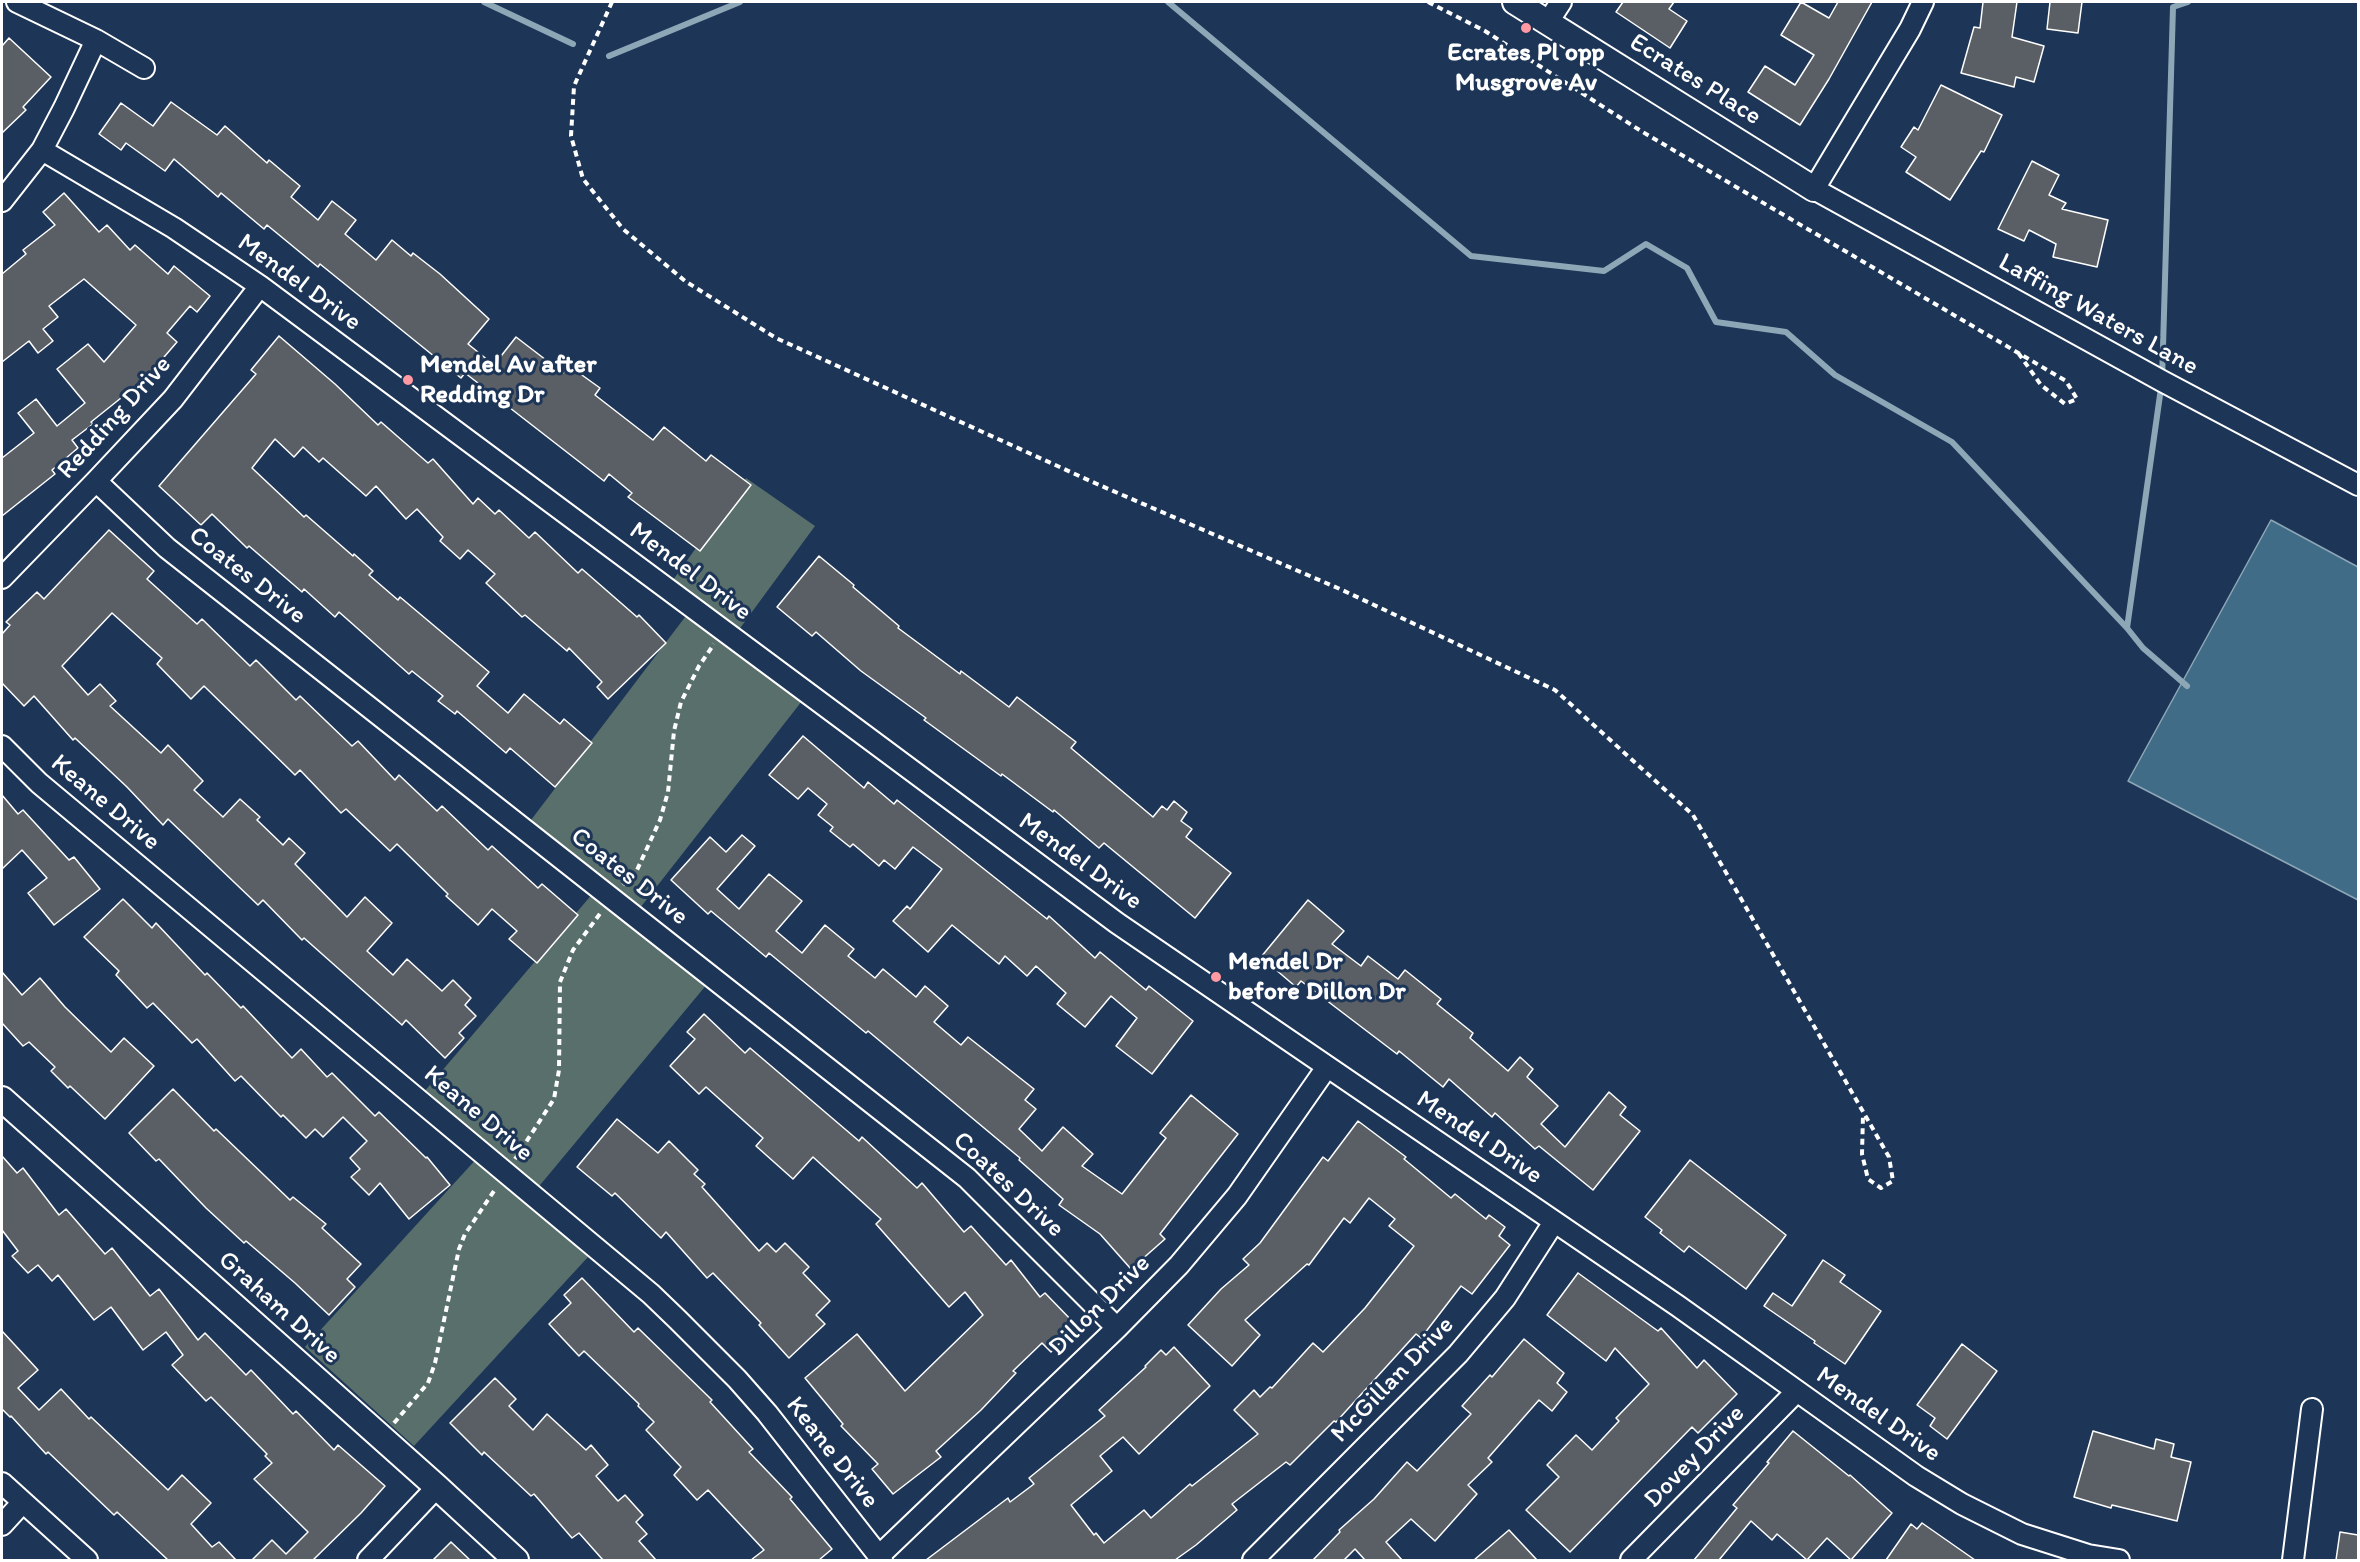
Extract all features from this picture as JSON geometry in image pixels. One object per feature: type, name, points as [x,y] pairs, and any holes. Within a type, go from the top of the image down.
[{"type":"street","points":[[17,2],[96,40],[144,68]]},
{"type":"street","name":"Ecrates Place","points":[[1515,2],[1814,189]]},
{"type":"street","points":[[1548,22],[1561,2]]},
{"type":"street","points":[[1814,189],[1910,29],[1923,2]]},
{"type":"street","points":[[2,201],[42,150],[96,40]]},
{"type":"street","name":"Mendel Drive","points":[[42,150],[174,228],[260,286],[1117,923],[1678,1306],[1916,1476],[1962,1504],[2022,1534],[2088,1555],[2119,1560]]},
{"type":"street","name":"Laffing Waters Lane","points":[[1814,189],[2162,381],[2358,485]]},
{"type":"street","name":"Redding Drive","points":[[2,578],[173,399],[260,286]]},
{"type":"street","name":"Coates Drive","points":[[96,482],[167,548],[967,1178],[1118,1328]]},
{"type":"street","name":"Keane Drive","points":[[2,747],[39,783],[651,1294],[709,1349],[767,1413],[881,1558]]},
{"type":"street","name":"Dillon Drive","points":[[881,1558],[1118,1328],[1209,1232],[1265,1157],[1327,1067]]},
{"type":"street","name":"Graham Drive","points":[[2,1099],[516,1560]]},
{"type":"street","name":"McGillan Drive","points":[[1253,1560],[1458,1354],[1505,1298],[1554,1222]]},
{"type":"street","name":"Dovey Drive","points":[[1631,1560],[1797,1391]]},
{"type":"street","points":[[2294,1560],[2312,1409]]},
{"type":"street","points":[[2,1483],[87,1560]]},
{"type":"street","points":[[368,1560],[437,1487]]},
{"type":"street","points":[[2,1525],[22,1502]]},
{"type":"path","points":[[612,2],[574,86],[571,136],[583,179],[623,229],[685,281],[776,338],[1097,484],[1340,589],[1555,690],[1693,815],[1889,1157],[1893,1181],[1881,1188],[1868,1179],[1862,1154],[1863,1115]]},
{"type":"path","points":[[1428,2],[1485,31],[1641,131],[2066,381],[2077,399],[2065,404],[2041,385],[2019,354]]},
{"type":"path","points":[[381,1437],[428,1383],[435,1363],[459,1249],[465,1234],[548,1109],[557,1086],[560,1070],[559,997],[565,969],[573,950],[612,897],[637,870],[650,846],[668,792],[674,730],[681,702],[699,666],[723,630]]},
{"type":"green space","points":[[746,478],[815,526],[727,646],[802,701],[629,922],[708,983],[526,1202],[588,1257],[414,1446],[305,1347],[489,1145],[424,1092],[605,879],[531,820],[698,600],[673,580]]},
{"type":"water","points":[[2271,520],[2358,567],[2358,900],[2128,781]]},
{"type":"building","points":[[1623,2],[1674,2],[1669,9],[1687,21],[1670,48],[1616,12]]},
{"type":"building","points":[[1801,2],[1829,18],[1838,2],[1872,2],[1800,125],[1748,92],[1765,66],[1795,85],[1814,55],[1781,35]]},
{"type":"building","points":[[1983,2],[2017,2],[2012,37],[2044,46],[2034,82],[2016,77],[2014,87],[1961,73],[1974,27],[1980,28]]},
{"type":"building","points":[[2050,2],[2082,2],[2078,33],[2047,29]]},
{"type":"building","points":[[9,38],[51,77],[23,107],[26,110],[2,133],[2,46]]},
{"type":"building","points":[[1941,85],[2002,115],[1984,152],[1981,151],[1950,200],[1906,172],[1916,157],[1901,147],[1914,127],[1918,130]]},
{"type":"building","points":[[171,102],[217,135],[225,126],[267,163],[269,160],[300,186],[291,197],[318,220],[332,201],[356,220],[345,234],[376,260],[392,240],[411,256],[413,253],[440,274],[489,319],[468,344],[494,365],[516,337],[563,373],[568,365],[600,388],[595,395],[653,440],[664,427],[706,461],[711,455],[751,485],[700,551],[628,497],[632,493],[609,474],[604,481],[465,373],[461,378],[320,264],[318,267],[267,225],[264,229],[221,193],[218,197],[174,159],[165,171],[126,143],[121,150],[99,134],[121,103],[153,126]]},
{"type":"building","points":[[2032,161],[2059,175],[2049,195],[2066,203],[2062,209],[2108,220],[2097,267],[2053,257],[2056,244],[2029,230],[2024,241],[1998,229]]},
{"type":"building","points":[[64,193],[99,232],[107,225],[130,250],[135,245],[168,274],[174,266],[210,296],[197,312],[190,306],[167,333],[177,342],[146,378],[72,440],[78,448],[52,470],[55,474],[2,516],[2,458],[34,433],[18,413],[36,399],[57,426],[85,403],[57,369],[88,344],[104,362],[136,325],[84,279],[49,306],[58,317],[43,329],[53,341],[38,353],[29,341],[2,362],[2,274],[26,254],[23,250],[55,225],[43,212]]},
{"type":"building","points":[[279,336],[378,425],[381,422],[428,463],[433,459],[473,504],[478,498],[495,514],[499,510],[529,538],[535,532],[578,573],[582,569],[637,617],[639,615],[666,643],[608,699],[597,687],[602,682],[569,648],[567,651],[525,615],[522,617],[486,583],[495,574],[468,550],[460,559],[440,541],[443,537],[417,509],[406,519],[376,486],[366,496],[323,458],[319,462],[303,447],[294,457],[275,439],[252,468],[304,517],[306,515],[373,571],[369,575],[398,600],[400,597],[489,672],[477,686],[508,713],[524,694],[560,724],[564,719],[592,743],[555,787],[510,748],[506,753],[457,711],[455,714],[438,701],[443,696],[412,671],[409,674],[339,612],[335,617],[304,589],[302,592],[249,546],[247,548],[212,514],[201,525],[159,486],[256,374],[251,370]]},
{"type":"building","points":[[109,530],[154,571],[147,579],[197,624],[202,619],[250,666],[256,660],[296,700],[300,696],[352,746],[358,741],[395,780],[399,775],[437,811],[442,806],[488,850],[492,846],[538,888],[542,884],[578,915],[537,963],[509,939],[517,931],[492,909],[478,925],[446,896],[448,894],[397,844],[390,851],[346,809],[341,813],[300,770],[295,775],[204,686],[191,699],[157,664],[162,658],[112,613],[62,666],[88,695],[100,684],[116,701],[110,706],[161,753],[168,745],[203,781],[194,790],[223,817],[240,799],[260,817],[257,820],[283,845],[289,838],[305,853],[295,864],[347,917],[365,897],[392,923],[367,951],[393,975],[407,959],[442,991],[453,980],[471,998],[465,1005],[476,1016],[459,1033],[464,1038],[445,1058],[406,1020],[402,1025],[304,938],[302,940],[263,900],[258,905],[168,819],[163,825],[127,787],[75,738],[73,740],[34,696],[24,706],[2,683],[2,634],[10,625],[6,622],[37,592],[44,599]]},
{"type":"building","points":[[819,556],[899,626],[898,628],[960,674],[961,671],[1009,707],[1017,697],[1076,742],[1071,748],[1153,817],[1162,806],[1167,810],[1174,801],[1187,812],[1181,821],[1192,829],[1186,837],[1231,873],[1195,918],[1104,843],[1099,848],[1054,810],[1053,812],[924,720],[926,718],[861,671],[816,632],[812,636],[777,607]]},
{"type":"building","points":[[803,736],[864,788],[868,782],[894,804],[897,800],[1047,919],[1049,916],[1095,958],[1100,952],[1146,990],[1149,986],[1193,1021],[1152,1074],[1116,1046],[1137,1018],[1111,996],[1085,1027],[1057,1004],[1066,993],[1036,966],[1027,976],[1005,956],[999,964],[952,925],[928,952],[893,921],[907,906],[910,909],[942,869],[913,847],[895,869],[884,860],[879,866],[853,844],[850,847],[830,831],[833,827],[818,815],[827,804],[808,788],[798,799],[769,775]]},
{"type":"building","points":[[2,795],[18,814],[23,810],[69,860],[74,857],[100,889],[54,925],[28,893],[47,878],[22,850],[2,869]]},
{"type":"building","points":[[742,835],[755,846],[717,889],[739,909],[769,874],[802,901],[776,931],[802,953],[825,925],[854,949],[848,956],[875,978],[883,969],[916,997],[925,986],[948,1006],[934,1022],[961,1045],[968,1037],[1034,1089],[1025,1100],[1036,1109],[1019,1129],[1042,1151],[1063,1127],[1093,1154],[1082,1166],[1122,1194],[1166,1138],[1160,1133],[1191,1095],[1238,1134],[1160,1234],[1165,1239],[1131,1269],[1100,1234],[1059,1205],[1063,1199],[1019,1160],[1020,1158],[868,1031],[866,1033],[769,953],[766,957],[711,911],[708,914],[671,880],[710,837],[726,852]]},
{"type":"building","points":[[123,899],[152,928],[156,923],[205,975],[207,973],[241,1008],[243,1006],[292,1058],[301,1049],[327,1077],[332,1073],[375,1116],[379,1112],[427,1157],[450,1185],[409,1219],[380,1183],[369,1195],[351,1177],[360,1169],[350,1158],[367,1141],[343,1117],[323,1137],[315,1129],[306,1138],[283,1115],[281,1117],[241,1076],[235,1081],[197,1039],[192,1043],[153,1003],[147,1008],[116,975],[119,971],[84,937]]},
{"type":"building","points":[[1308,900],[1344,931],[1332,944],[1361,966],[1368,956],[1398,979],[1405,970],[1441,999],[1437,1004],[1473,1033],[1470,1038],[1508,1071],[1520,1057],[1533,1069],[1527,1077],[1558,1106],[1541,1124],[1565,1147],[1609,1092],[1626,1107],[1620,1115],[1640,1131],[1593,1190],[1539,1146],[1535,1149],[1495,1113],[1492,1117],[1449,1079],[1443,1087],[1399,1051],[1397,1054],[1301,981],[1296,987],[1261,957]]},
{"type":"building","points":[[2,972],[22,995],[40,978],[65,1007],[111,1052],[124,1038],[154,1066],[105,1119],[51,1071],[55,1067],[29,1042],[23,1046],[2,1023]]},
{"type":"building","points":[[704,1014],[745,1053],[750,1048],[859,1141],[862,1137],[917,1188],[922,1183],[964,1232],[971,1226],[1006,1265],[1011,1260],[1040,1297],[1045,1293],[1077,1326],[1051,1352],[1042,1343],[1013,1371],[1016,1373],[981,1410],[936,1451],[941,1457],[893,1494],[872,1469],[878,1464],[841,1426],[843,1424],[805,1378],[857,1334],[905,1391],[983,1315],[965,1292],[949,1307],[876,1224],[881,1219],[813,1157],[793,1179],[756,1146],[763,1138],[706,1087],[699,1094],[670,1066],[695,1039],[687,1032]]},
{"type":"building","points":[[173,1089],[214,1131],[216,1129],[290,1200],[293,1197],[326,1224],[322,1228],[361,1264],[347,1279],[355,1287],[329,1315],[246,1241],[244,1243],[206,1208],[159,1159],[156,1161],[129,1133]]},
{"type":"building","points":[[617,1119],[658,1153],[669,1141],[698,1170],[694,1174],[705,1184],[702,1187],[759,1251],[767,1243],[776,1252],[785,1243],[809,1267],[803,1273],[830,1301],[816,1315],[825,1324],[789,1358],[759,1325],[761,1323],[713,1273],[707,1278],[666,1232],[661,1238],[615,1193],[612,1196],[577,1167]]},
{"type":"building","points":[[1358,1121],[1406,1157],[1404,1159],[1451,1198],[1455,1194],[1486,1219],[1489,1215],[1505,1227],[1499,1236],[1510,1245],[1472,1294],[1461,1286],[1421,1338],[1416,1334],[1336,1422],[1334,1421],[1290,1465],[1286,1462],[1232,1504],[1237,1510],[1175,1560],[926,1560],[1008,1498],[1010,1502],[1034,1484],[1029,1478],[1105,1416],[1099,1410],[1161,1350],[1166,1355],[1174,1347],[1210,1386],[1139,1454],[1123,1437],[1100,1456],[1112,1471],[1071,1505],[1094,1535],[1096,1533],[1104,1543],[1144,1510],[1151,1518],[1190,1484],[1192,1486],[1258,1434],[1234,1410],[1254,1390],[1260,1397],[1270,1387],[1272,1388],[1313,1343],[1323,1352],[1365,1308],[1414,1246],[1389,1226],[1395,1219],[1369,1198],[1350,1223],[1344,1218],[1309,1265],[1307,1264],[1245,1320],[1260,1335],[1232,1366],[1188,1325],[1221,1289],[1249,1265],[1243,1259],[1260,1243],[1323,1157],[1328,1161]]},
{"type":"building","points":[[2,1156],[17,1173],[23,1168],[59,1215],[66,1209],[105,1254],[112,1248],[150,1296],[159,1289],[198,1340],[205,1333],[246,1375],[251,1370],[293,1414],[296,1411],[334,1450],[338,1445],[385,1486],[313,1560],[252,1560],[272,1540],[286,1554],[308,1532],[254,1479],[272,1463],[265,1456],[267,1454],[211,1397],[206,1401],[172,1365],[183,1355],[166,1332],[143,1350],[111,1307],[94,1320],[58,1275],[52,1281],[38,1265],[28,1273],[12,1256],[18,1251],[2,1230]]},
{"type":"building","points":[[1690,1160],[1786,1235],[1746,1289],[1689,1246],[1684,1252],[1660,1233],[1662,1230],[1645,1217]]},
{"type":"building","points":[[1823,1260],[1845,1275],[1840,1282],[1881,1311],[1845,1364],[1764,1306],[1773,1293],[1792,1306]]},
{"type":"building","points":[[1578,1273],[1658,1331],[1661,1328],[1697,1368],[1704,1360],[1737,1394],[1698,1433],[1692,1427],[1570,1552],[1526,1510],[1559,1477],[1547,1465],[1576,1435],[1592,1450],[1619,1421],[1616,1418],[1649,1384],[1615,1348],[1606,1361],[1547,1315]]},
{"type":"building","points":[[582,1278],[634,1332],[638,1328],[712,1400],[710,1402],[753,1449],[749,1452],[792,1497],[790,1499],[832,1549],[819,1560],[751,1560],[764,1550],[708,1490],[697,1500],[674,1475],[681,1467],[646,1430],[654,1422],[638,1406],[639,1404],[584,1351],[579,1356],[549,1324],[571,1303],[564,1295]]},
{"type":"building","points":[[2,1331],[38,1370],[18,1388],[39,1410],[61,1389],[89,1419],[91,1417],[168,1490],[182,1475],[211,1503],[191,1524],[212,1547],[219,1542],[236,1560],[168,1560],[117,1512],[114,1515],[48,1452],[46,1454],[2,1409]]},
{"type":"building","points":[[1524,1339],[1564,1373],[1557,1383],[1567,1392],[1552,1411],[1539,1400],[1488,1458],[1492,1462],[1468,1485],[1477,1494],[1435,1541],[1411,1519],[1386,1542],[1402,1560],[1365,1560],[1355,1549],[1344,1560],[1313,1560],[1340,1532],[1339,1530],[1374,1499],[1407,1462],[1417,1471],[1471,1414],[1462,1406],[1490,1375],[1492,1377]]},
{"type":"building","points":[[1962,1344],[1997,1371],[1947,1439],[1930,1426],[1935,1418],[1917,1405]]},
{"type":"building","points":[[495,1378],[516,1399],[509,1406],[533,1430],[547,1414],[586,1450],[591,1445],[608,1465],[596,1476],[618,1501],[625,1495],[643,1515],[636,1522],[647,1534],[639,1541],[656,1560],[603,1560],[579,1533],[572,1538],[534,1494],[531,1496],[484,1452],[482,1455],[450,1423]]},
{"type":"building","points":[[1793,1431],[1850,1475],[1892,1513],[1851,1560],[1827,1538],[1807,1560],[1777,1534],[1772,1540],[1751,1521],[1719,1560],[1694,1560],[1737,1508],[1733,1505]]},
{"type":"building","points":[[2093,1431],[2154,1449],[2156,1439],[2174,1444],[2171,1457],[2191,1462],[2177,1521],[2112,1505],[2111,1508],[2074,1497]]},
{"type":"building","points":[[1922,1523],[1975,1560],[1886,1560],[1911,1524],[1917,1529]]},
{"type":"building","points":[[1509,1530],[1537,1560],[1474,1560]]},
{"type":"building","points":[[2340,1532],[2358,1535],[2358,1560],[2336,1560]]},
{"type":"building","points":[[451,1542],[470,1560],[433,1560]]},
{"type":"waterway","points":[[484,2],[573,44]]},
{"type":"waterway","points":[[609,56],[740,2]]},
{"type":"waterway","points":[[1168,2],[1471,256],[1604,271],[1646,244],[1687,268],[1716,322],[1786,332],[1835,375],[1952,442],[2127,628],[2143,648],[2187,686]]},
{"type":"waterway","points":[[2127,628],[2162,381],[2173,7],[2188,2]]},
{"type":"place","name":"Ecrates Pl opp Musgrove Av","points":[[1526,28]]},
{"type":"place","name":"Mendel Av after Redding Dr","points":[[408,380]]},
{"type":"place","name":"Mendel Dr before Dillon Dr","points":[[1216,977]]}]
